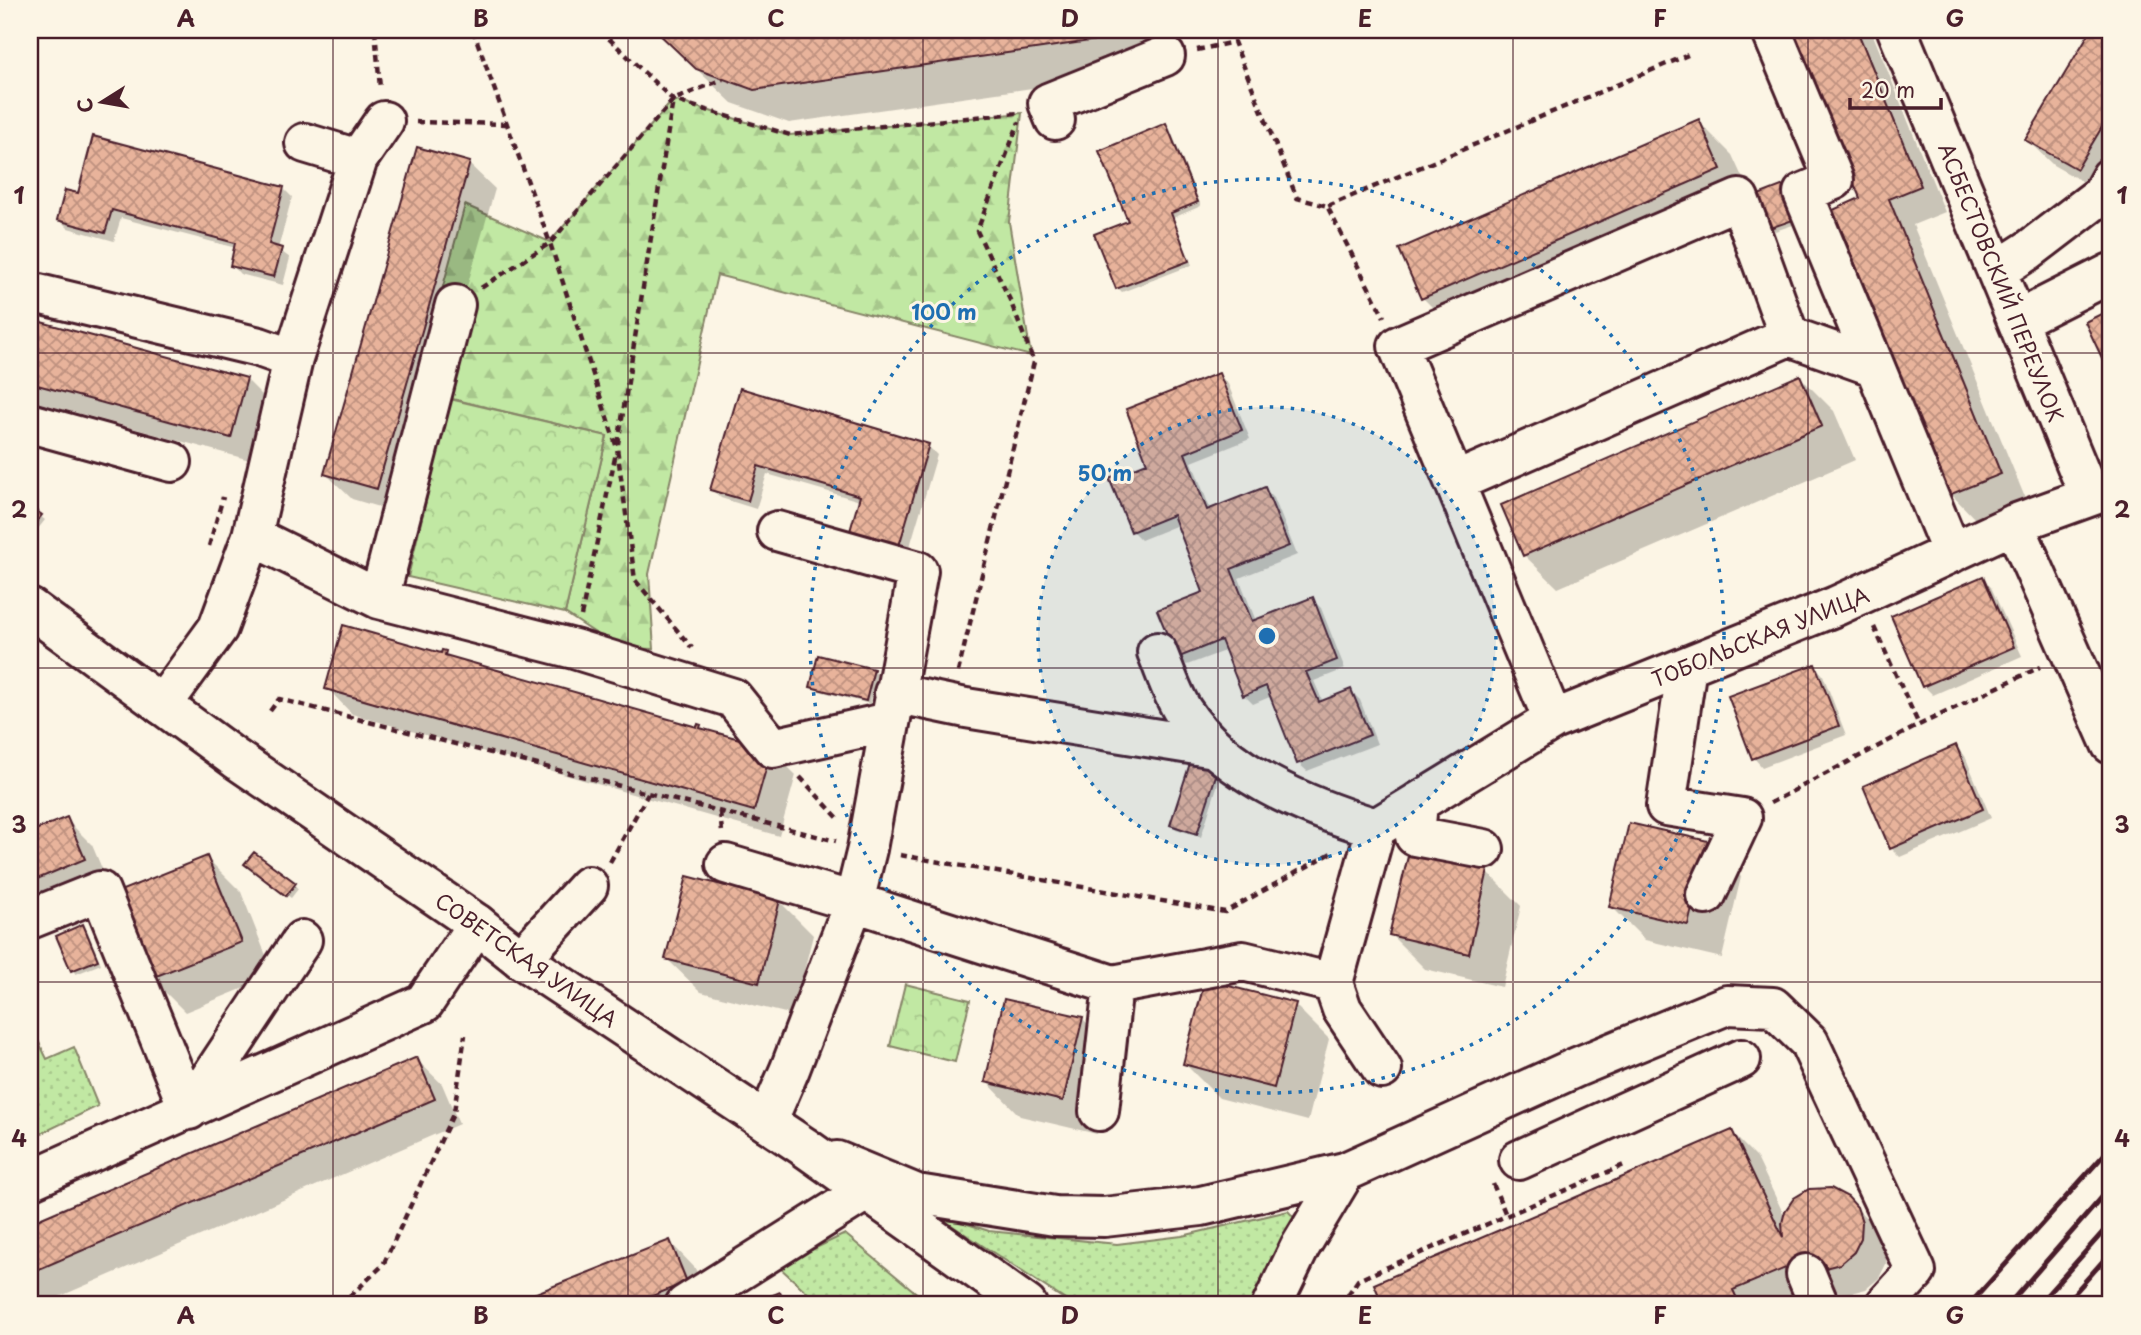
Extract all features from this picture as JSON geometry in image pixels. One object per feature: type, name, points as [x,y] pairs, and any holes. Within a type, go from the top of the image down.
[{"type":"street","points":[[1771,30],[1833,180],[1803,193],[1952,553]]},
{"type":"street","name":"АСБЕСТОВСКИЙ ПЕРЕУЛОК","points":[[1897,30],[2018,320],[2105,493]]},
{"type":"street","points":[[1055,120],[1048,103],[1164,53]]},
{"type":"street","points":[[162,705],[218,628],[252,536],[293,359],[358,159],[384,121]]},
{"type":"street","points":[[305,143],[358,159]]},
{"type":"street","points":[[1998,270],[2101,195],[2111,177]]},
{"type":"street","points":[[1552,720],[1398,346],[1739,199],[1789,336]]},
{"type":"street","points":[[2018,320],[2111,273]]},
{"type":"street","points":[[30,292],[259,347],[293,359]]},
{"type":"street","points":[[379,599],[455,305]]},
{"type":"street","points":[[1455,481],[1789,336],[1873,366]]},
{"type":"street","points":[[30,423],[172,461]]},
{"type":"street","name":"ТОБОЛЬСКАЯ УЛИЦА","points":[[1376,828],[1552,720],[1859,596],[2014,524],[2105,493]]},
{"type":"street","points":[[2014,524],[2111,744]]},
{"type":"street","points":[[766,1122],[790,1069],[854,902],[867,849],[918,571],[777,531]]},
{"type":"street","points":[[252,536],[379,599],[574,649],[733,698],[773,748],[892,707],[950,704],[1215,748]]},
{"type":"street","name":"СОВЕТСКАЯ УЛИЦА","points":[[30,608],[236,759],[478,924],[521,959],[803,1146],[1027,1305]]},
{"type":"street","points":[[1157,652],[1183,710],[1215,748],[1266,785],[1331,814],[1376,828],[1333,983],[1342,1009],[1382,1069]]},
{"type":"street","points":[[1687,666],[1666,806],[1742,818],[1706,895]]},
{"type":"street","points":[[1418,802],[1415,836],[1484,849]]},
{"type":"street","points":[[726,864],[1113,985],[1243,961],[1333,983]]},
{"type":"street","points":[[521,959],[588,886]]},
{"type":"street","points":[[30,919],[100,891],[189,1110]]},
{"type":"street","points":[[30,1180],[424,1003],[478,924]]},
{"type":"street","points":[[189,1110],[302,940]]},
{"type":"street","points":[[1099,1111],[1113,985]]},
{"type":"street","points":[[803,1146],[917,1195],[1055,1216],[1104,1217],[1201,1206],[1345,1172],[1577,1067],[1727,1005],[1773,1007],[1808,1042],[1916,1271],[1885,1305]]},
{"type":"street","points":[[1518,1160],[1741,1059]]},
{"type":"street","points":[[1577,1067],[1602,1121]]},
{"type":"street","points":[[1272,1305],[1300,1247],[1345,1172]]},
{"type":"street","points":[[685,1305],[866,1191]]},
{"type":"path","points":[[375,30],[384,121],[506,124]]},
{"type":"path","points":[[473,30],[550,243],[617,448],[635,580],[697,655]]},
{"type":"path","points":[[600,30],[673,100],[790,135],[1022,113],[977,231],[1010,300],[1034,362],[950,704]]},
{"type":"path","points":[[1164,53],[1234,42],[1297,198],[1327,206],[1688,55]]},
{"type":"path","points":[[455,305],[550,243],[673,100],[723,79]]},
{"type":"path","points":[[574,649],[617,448],[673,100]]},
{"type":"path","points":[[1327,206],[1398,346]]},
{"type":"path","points":[[1859,596],[1919,725]]},
{"type":"path","points":[[1742,818],[1919,725],[2071,653]]},
{"type":"path","points":[[270,711],[279,699],[867,849],[1224,912],[1376,828]]},
{"type":"path","points":[[773,748],[867,849]]},
{"type":"path","points":[[588,886],[609,864],[648,794]]},
{"type":"path","points":[[341,1305],[383,1265],[454,1112],[465,1035]]},
{"type":"path","points":[[1341,1305],[1358,1280],[1624,1165]]},
{"type":"green space","points":[[673,100],[790,135],[1022,113],[1009,222],[1031,356],[717,275],[649,574],[654,649],[618,648],[565,613],[607,436],[415,390],[465,205],[550,242]]},
{"type":"green space","points":[[450,399],[607,436],[565,613],[408,577]]},
{"type":"green space","points":[[905,984],[970,1000],[955,1062],[890,1046]]},
{"type":"green space","points":[[30,1024],[47,1059],[74,1047],[98,1106],[30,1139]]},
{"type":"green space","points":[[1288,1211],[1299,1223],[1263,1276],[1255,1305],[1073,1305],[933,1213],[989,1231],[1117,1244],[1182,1236]]},
{"type":"green space","points":[[845,1234],[931,1305],[821,1305],[778,1266]]},
{"type":"building","points":[[655,30],[1130,30],[1131,35],[754,90],[696,69]]},
{"type":"building","points":[[1791,30],[1857,30],[1921,186],[1889,199],[2001,474],[1949,495],[1833,210],[1860,198]]},
{"type":"building","points":[[2091,30],[2111,30],[2111,112],[2077,169],[2025,140]]},
{"type":"building","points":[[1699,119],[1721,169],[1421,299],[1399,249]]},
{"type":"building","points":[[1166,123],[1198,202],[1171,213],[1189,261],[1116,289],[1094,234],[1128,221],[1099,151]]},
{"type":"building","points":[[93,136],[284,187],[269,244],[282,248],[274,277],[230,266],[235,243],[112,210],[105,233],[57,220],[65,190],[78,193]]},
{"type":"building","points":[[417,147],[470,162],[377,489],[324,474]]},
{"type":"building","points":[[1784,185],[1796,219],[1770,228],[1758,195]]},
{"type":"building","points":[[2111,309],[2111,377],[2085,322]]},
{"type":"building","points":[[30,319],[247,378],[231,438],[30,383]]},
{"type":"building","points":[[1219,373],[1242,430],[1185,453],[1207,510],[1265,487],[1289,546],[1231,569],[1252,621],[1313,597],[1337,660],[1306,672],[1319,702],[1351,689],[1370,735],[1297,764],[1266,686],[1243,696],[1221,640],[1177,658],[1157,610],[1203,592],[1173,515],[1131,532],[1109,478],[1147,463],[1126,409]]},
{"type":"building","points":[[1800,375],[1822,426],[1523,556],[1501,505]]},
{"type":"building","points":[[740,388],[929,444],[899,546],[850,531],[860,496],[758,466],[748,501],[710,490]]},
{"type":"building","points":[[30,506],[42,515],[32,527],[30,525]]},
{"type":"building","points":[[1983,576],[2014,647],[1922,687],[1891,616]]},
{"type":"building","points":[[343,625],[441,653],[442,650],[446,651],[445,655],[697,727],[698,724],[701,725],[700,728],[772,748],[754,811],[325,689]]},
{"type":"building","points":[[818,655],[874,669],[866,701],[810,687]]},
{"type":"building","points":[[1815,664],[1839,726],[1752,759],[1728,696]]},
{"type":"building","points":[[1956,745],[1983,809],[1890,849],[1863,786]]},
{"type":"building","points":[[1192,757],[1219,766],[1197,834],[1170,825]]},
{"type":"building","points":[[67,817],[85,859],[30,882],[30,832]]},
{"type":"building","points":[[1629,823],[1708,841],[1688,925],[1609,907]]},
{"type":"building","points":[[254,852],[296,883],[286,896],[244,864]]},
{"type":"building","points":[[1409,852],[1488,870],[1469,954],[1389,935]]},
{"type":"building","points":[[207,856],[242,942],[149,979],[115,893]]},
{"type":"building","points":[[687,876],[780,900],[759,983],[665,959]]},
{"type":"building","points":[[83,924],[98,960],[71,971],[56,936]]},
{"type":"building","points":[[1205,980],[1296,1003],[1274,1088],[1183,1064]]},
{"type":"building","points":[[1004,999],[1083,1017],[1063,1101],[985,1082]]},
{"type":"building","points":[[417,1057],[435,1099],[30,1273],[30,1223]]},
{"type":"building","points":[[1732,1130],[1783,1237],[1785,1211],[1794,1198],[1809,1189],[1831,1188],[1848,1197],[1857,1207],[1862,1222],[1861,1238],[1854,1252],[1840,1264],[1825,1268],[1800,1262],[1733,1290],[1740,1305],[1383,1305],[1374,1284]]},
{"type":"building","points":[[670,1240],[687,1282],[630,1305],[506,1305]]},
{"type":"building","points":[[780,1292],[785,1305],[748,1305]]},
{"type":"railway","points":[[1969,1305],[2111,1147]]},
{"type":"railway","points":[[2008,1305],[2111,1187]]},
{"type":"railway","points":[[2038,1305],[2111,1223]]},
{"type":"railway","points":[[2064,1305],[2111,1252]]}]
